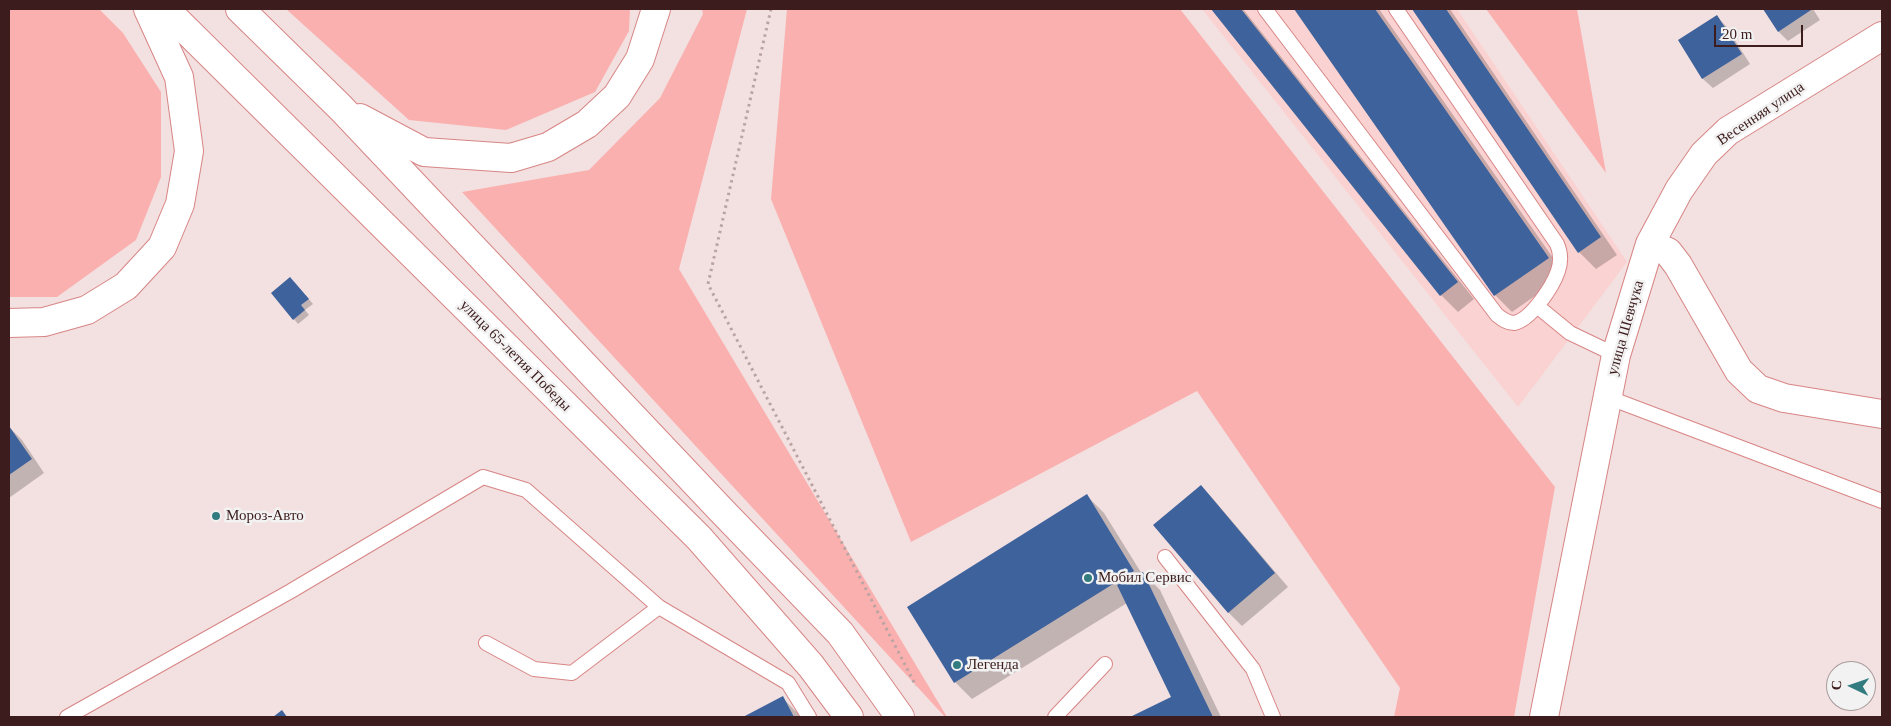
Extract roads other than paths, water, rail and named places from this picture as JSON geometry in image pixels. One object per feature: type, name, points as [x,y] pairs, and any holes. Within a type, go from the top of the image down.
[{"type":"main road","points":[[9,323],[44,322],[87,310],[126,286],[162,247],[180,204],[189,151],[179,77],[148,9]]},
{"type":"main road","name":"улица 65-летия Победы","points":[[165,9],[699,538],[811,666],[850,717]]},
{"type":"main road","points":[[240,9],[340,108],[721,510],[840,632],[900,717]]},
{"type":"main road","points":[[340,108],[424,152],[511,158],[548,147],[587,124],[617,96],[640,59],[656,9]]},
{"type":"main road","name":"Весенняя улица","points":[[1650,244],[1679,190],[1704,154],[1728,131],[1882,36]]},
{"type":"main road","points":[[1650,244],[1668,252],[1678,265],[1739,371],[1758,389],[1784,398],[1882,414]]},
{"type":"main road","name":"улица Шевчука","points":[[1544,717],[1616,355],[1650,244]]},
{"type":"lane","points":[[1265,9],[1497,315],[1506,322],[1515,323],[1525,318],[1537,306],[1558,272],[1560,252],[1558,244],[1396,9]]},
{"type":"lane","points":[[1537,306],[1570,333],[1616,355]]},
{"type":"lane","points":[[1607,397],[1882,502]]},
{"type":"lane","points":[[67,717],[291,590],[483,477],[526,490],[659,607],[788,683],[809,717]]},
{"type":"lane","points":[[1165,557],[1253,669],[1273,717]]},
{"type":"lane","points":[[486,643],[534,669],[572,673],[659,607]]},
{"type":"lane","points":[[1055,717],[1105,664]]},
{"type":"place","name":"Мороз-Авто","points":[[216,516]]},
{"type":"place","name":"Мобил Сервис","points":[[1088,578]]},
{"type":"place","name":"Легенда","points":[[957,665]]}]
